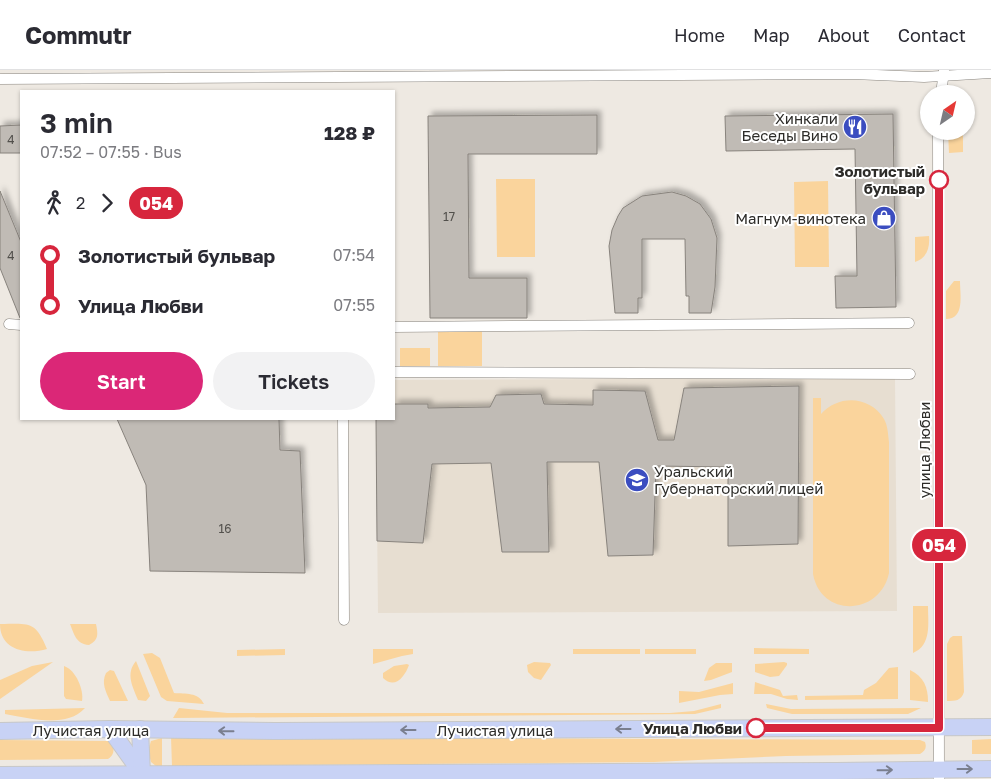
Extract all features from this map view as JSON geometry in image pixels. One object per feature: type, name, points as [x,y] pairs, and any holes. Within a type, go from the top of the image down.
[{"type":"main road","name":"Лучистая улица","points":[[0,731],[110,729],[284,731],[991,727]]},
{"type":"main road","points":[[110,729],[142,774]]},
{"type":"main road","points":[[140,729],[142,774]]},
{"type":"main road","points":[[0,775],[836,771],[939,774],[991,769]]},
{"type":"street","points":[[853,74],[913,70]]},
{"type":"street","points":[[0,79],[991,73]]},
{"type":"street","name":"улица Любви","points":[[938,140],[939,774]]},
{"type":"street","points":[[395,327],[909,323]]},
{"type":"street","points":[[9,324],[20,325]]},
{"type":"street","points":[[395,372],[910,374]]},
{"type":"street","points":[[343,420],[344,620]]},
{"type":"shaded area","points":[[948,140],[963,140],[963,152],[949,153]]},
{"type":"shaded area","points":[[496,179],[535,179],[535,257],[497,257]]},
{"type":"shaded area","points":[[828,181],[829,267],[795,267],[794,182]]},
{"type":"shaded area","points":[[929,236],[927,252],[915,262],[915,237]]},
{"type":"shaded area","points":[[954,281],[960,281],[961,299],[959,311],[952,318],[946,319],[946,291]]},
{"type":"shaded area","points":[[438,331],[482,331],[482,366],[438,366]]},
{"type":"shaded area","points":[[400,348],[430,348],[430,366],[400,366]]},
{"type":"shaded area","name":"Уральский Губернаторский лицей","points":[[895,378],[897,611],[378,613],[376,420],[395,420],[395,380]]},
{"type":"shaded area","points":[[813,398],[821,398],[821,414],[836,403],[854,400],[863,402],[878,411],[884,419],[887,428],[889,442],[889,573],[883,587],[874,597],[863,604],[851,606],[838,604],[827,598],[818,588],[813,574]]},
{"type":"shaded area","points":[[913,606],[928,606],[928,633],[923,645],[913,653]]},
{"type":"shaded area","points":[[0,624],[24,624],[35,628],[47,649],[23,651],[9,645],[1,633]]},
{"type":"shaded area","points":[[70,624],[96,624],[96,639],[89,645],[81,643],[76,638]]},
{"type":"shaded area","points":[[953,636],[962,636],[964,692],[959,699],[947,701],[947,644]]},
{"type":"shaded area","points":[[754,648],[809,649],[809,654],[754,654]]},
{"type":"shaded area","points":[[285,649],[285,655],[237,656],[237,650]]},
{"type":"shaded area","points":[[373,649],[413,649],[413,654],[373,664]]},
{"type":"shaded area","points":[[573,649],[640,649],[640,654],[573,654]]},
{"type":"shaded area","points":[[645,649],[696,649],[696,654],[645,654]]},
{"type":"shaded area","points":[[152,653],[160,658],[174,693],[198,697],[204,704],[167,701],[161,697],[143,654]]},
{"type":"shaded area","points":[[136,661],[150,696],[146,701],[138,700],[132,685],[130,676]]},
{"type":"shaded area","points":[[53,662],[0,699],[0,680],[32,666]]},
{"type":"shaded area","points":[[534,662],[550,663],[551,665],[541,680],[534,678],[528,672],[527,665]]},
{"type":"shaded area","points":[[784,662],[787,665],[779,676],[770,677],[755,672],[755,664]]},
{"type":"shaded area","points":[[716,663],[732,663],[732,672],[704,681],[709,668]]},
{"type":"shaded area","points":[[409,665],[407,669],[399,680],[392,683],[383,678],[383,673],[394,666]]},
{"type":"shaded area","points":[[64,666],[72,672],[78,681],[82,691],[82,701],[66,699],[64,696]]},
{"type":"shaded area","points":[[898,667],[898,699],[805,700],[805,696],[863,695],[864,690],[876,683],[889,668]]},
{"type":"shaded area","points":[[110,670],[114,671],[128,701],[110,701],[104,680],[106,673]]},
{"type":"shaded area","points":[[910,670],[922,679],[927,692],[928,702],[910,700]]},
{"type":"shaded area","points":[[755,682],[780,690],[783,696],[797,695],[798,700],[771,694],[754,694]]},
{"type":"shaded area","points":[[733,683],[733,694],[679,703],[679,691],[699,692]]},
{"type":"shaded area","points":[[721,704],[721,708],[695,714],[173,718],[179,708],[227,713],[670,713],[694,711]]},
{"type":"shaded area","points":[[766,704],[791,709],[921,708],[908,714],[792,714],[767,708]]},
{"type":"shaded area","points":[[85,708],[68,718],[58,720],[5,714],[5,710]]},
{"type":"shaded area","points":[[171,737],[920,740],[925,742],[926,746],[920,754],[786,756],[654,762],[172,766]]},
{"type":"shaded area","points":[[162,738],[162,766],[156,766],[151,762],[148,751],[151,741]]},
{"type":"shaded area","points":[[991,739],[991,754],[972,754],[972,740]]},
{"type":"shaded area","points":[[0,740],[110,741],[113,744],[113,751],[108,759],[0,760]]},
{"type":"building","points":[[893,114],[896,307],[836,308],[835,276],[857,276],[855,149],[726,151],[725,116]]},
{"type":"building","points":[[597,115],[597,154],[468,154],[469,278],[527,278],[527,318],[430,318],[428,116]]},
{"type":"building","points":[[20,125],[20,153],[0,153],[0,126]]},
{"type":"building","points":[[0,191],[20,240],[20,318],[0,268]]},
{"type":"building","points":[[672,192],[686,196],[700,204],[711,219],[717,238],[715,287],[711,313],[689,313],[689,296],[686,296],[685,239],[642,239],[642,298],[638,298],[638,313],[615,313],[609,246],[612,230],[618,216],[623,208],[642,196]]},
{"type":"building","points":[[799,386],[798,544],[728,546],[728,467],[656,466],[653,555],[608,556],[599,462],[547,462],[549,552],[502,552],[491,463],[432,464],[423,543],[377,541],[376,420],[395,420],[395,404],[428,404],[428,408],[490,407],[496,395],[541,394],[544,404],[593,405],[593,390],[645,391],[658,440],[674,440],[684,388]]},
{"type":"building","points":[[117,420],[279,420],[280,450],[300,451],[305,573],[150,571],[146,485]]},
{"type":"bus line","name":"054","points":[[756,728],[939,728],[939,180]]},
{"type":"place","name":"Хинкали Беседы Вино","points":[[855,127]]},
{"type":"place","name":"Золотистый бульвар","points":[[939,180]]},
{"type":"place","name":"Магнум-винотека","points":[[884,218]]},
{"type":"place","name":"Уральский Губернаторский лицей","points":[[637,480]]},
{"type":"place","name":"Улица Любви","points":[[756,728]]}]
